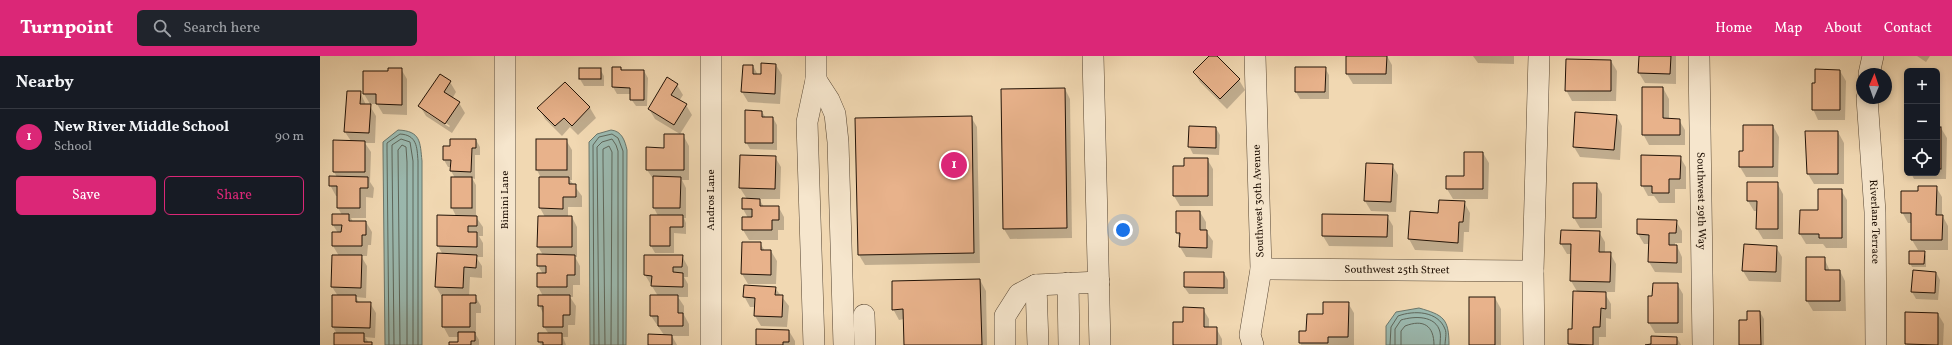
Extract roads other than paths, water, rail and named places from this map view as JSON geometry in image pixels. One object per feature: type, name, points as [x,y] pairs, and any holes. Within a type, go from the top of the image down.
[{"type":"street","name":"Bimini Lane","points":[[505,56],[505,345]]},
{"type":"street","name":"Andros Lane","points":[[711,56],[712,345]]},
{"type":"street","points":[[814,345],[807,122],[816,80],[816,56]]},
{"type":"street","points":[[1094,56],[1100,345]]},
{"type":"street","name":"Southwest 30th Avenue","points":[[1253,345],[1250,335],[1261,270],[1255,56]]},
{"type":"street","points":[[1534,345],[1533,271],[1539,56]]},
{"type":"street","name":"Southwest 29th Way","points":[[1699,56],[1703,345]]},
{"type":"street","points":[[1870,68],[1873,56]]},
{"type":"street","points":[[816,80],[829,100],[835,114],[838,142],[844,345]]},
{"type":"street","name":"Riverlane Terrace","points":[[1867,104],[1875,212],[1876,345]]},
{"type":"street","points":[[808,143],[815,133],[822,132],[830,134],[838,142]]},
{"type":"street","name":"Southwest 25th Street","points":[[1261,270],[1533,271]]},
{"type":"street","points":[[1005,345],[1005,316],[1019,294],[1036,285],[1099,282]]},
{"type":"street","points":[[1068,283],[1069,345]]},
{"type":"street","points":[[1036,285],[1038,345]]},
{"type":"street","points":[[864,315],[865,345]]},
{"type":"water","points":[[398,130],[406,131],[415,135],[420,143],[422,161],[422,345],[385,345],[383,142]]},
{"type":"water","points":[[611,130],[620,134],[624,140],[627,150],[626,345],[590,345],[589,142],[597,134]]},
{"type":"water","points":[[1419,308],[1434,313],[1443,319],[1448,329],[1449,345],[1386,345],[1386,326],[1396,312]]},
{"type":"place","name":"New River Middle School","points":[[954,165]]}]
